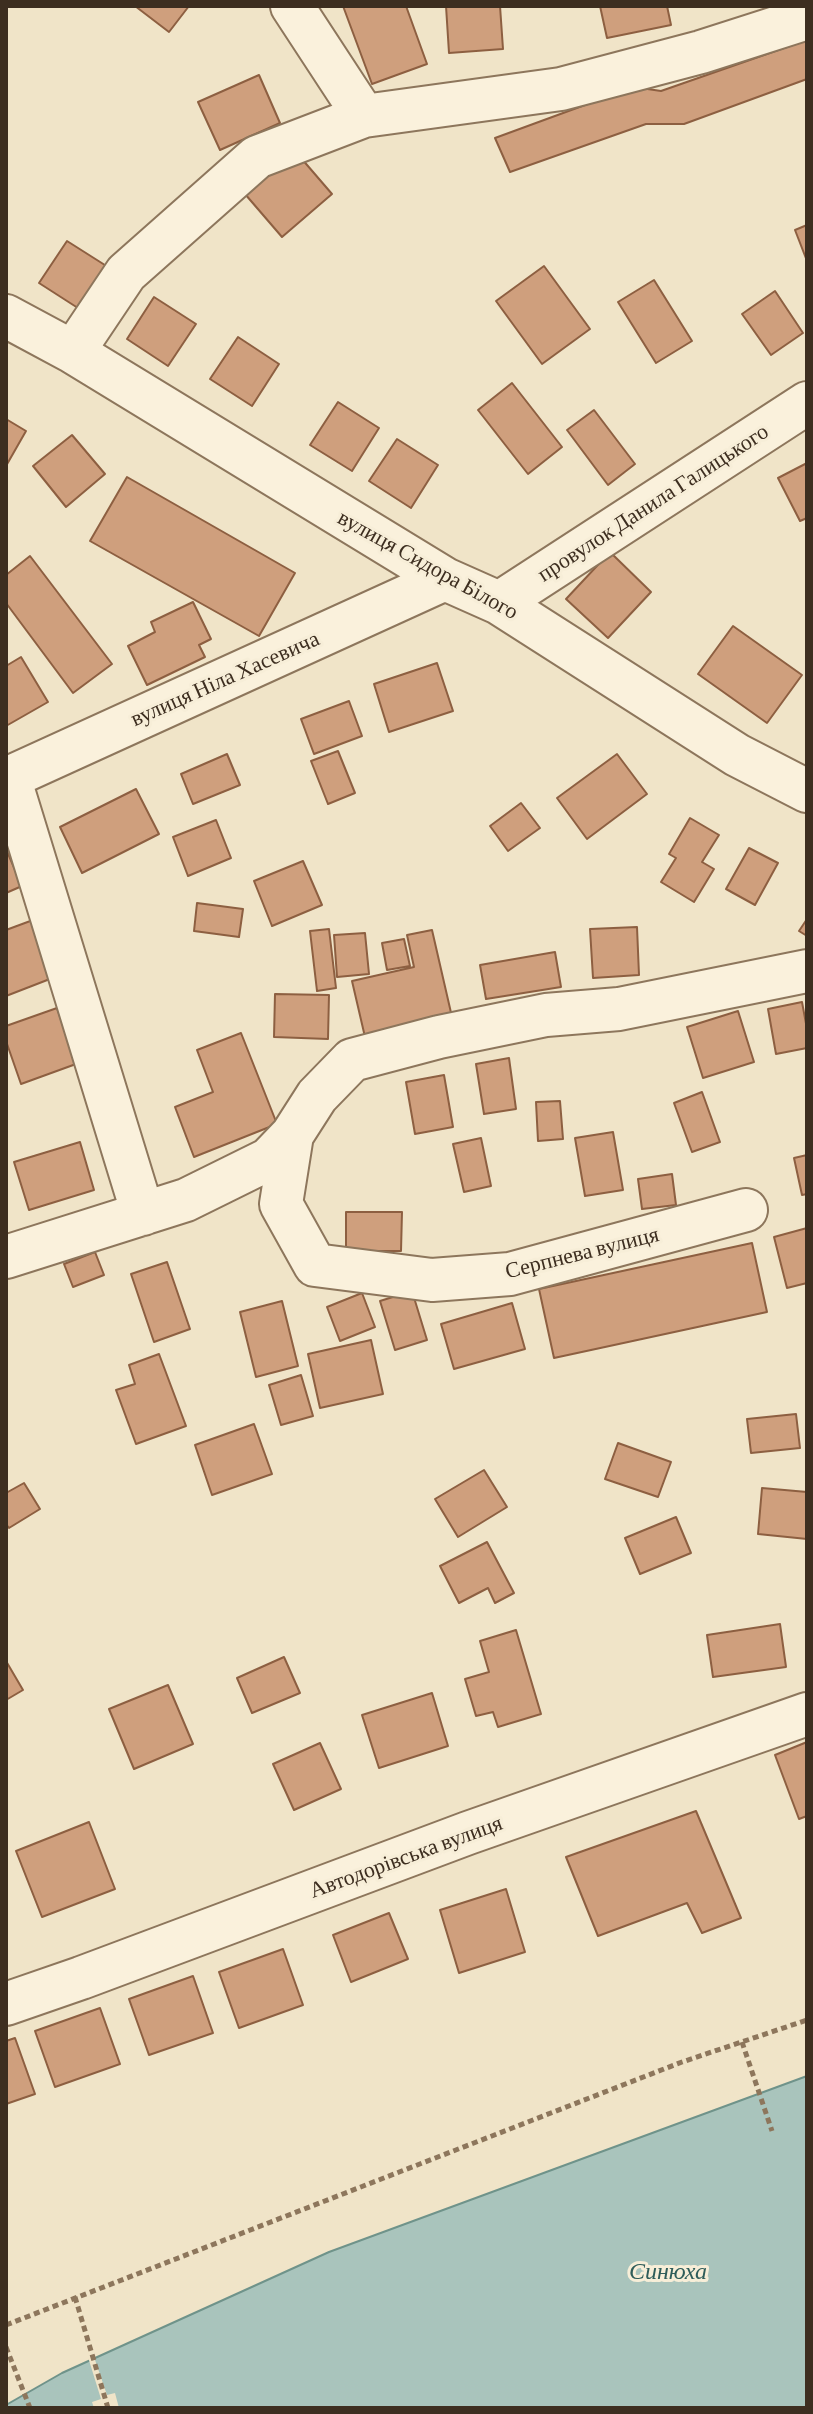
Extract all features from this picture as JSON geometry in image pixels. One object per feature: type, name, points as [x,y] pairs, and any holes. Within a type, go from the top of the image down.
[{"type":"street","points":[[292,6],[364,116]]},
{"type":"street","points":[[73,352],[126,273],[257,157],[364,116],[561,89],[701,52],[807,18]]},
{"type":"street","name":"вулиця Сидора Білого","points":[[6,316],[73,352],[445,579],[499,603],[737,755],[807,791]]},
{"type":"street","name":"провулок Данила Галицького","points":[[499,603],[807,403]]},
{"type":"street","name":"вулиця Ніла Хасевича","points":[[8,778],[445,579]]},
{"type":"street","points":[[8,778],[143,1214]]},
{"type":"street","name":"Серпнева вулиця","points":[[6,1257],[186,1200],[269,1159],[292,1135],[317,1096],[352,1060],[439,1037],[546,1015],[619,1009],[807,971]]},
{"type":"street","name":"Серпнева вулиця","points":[[292,1135],[281,1204],[315,1265],[432,1280],[510,1274],[746,1210]]},
{"type":"street","name":"Автодорівська вулиця","points":[[6,2004],[468,1833],[807,1714]]},
{"type":"path","points":[[6,2325],[682,2062],[807,2020]]},
{"type":"path","points":[[742,2042],[772,2131]]},
{"type":"path","points":[[75,2297],[108,2408]]},
{"type":"path","points":[[6,2347],[30,2408]]},
{"type":"water","name":"Синюха","points":[[807,2076],[807,2408],[6,2408],[6,2405],[62,2373],[329,2252]]},
{"type":"pier","points":[[93,2354],[107,2395],[115,2393],[119,2408],[94,2408],[92,2402],[101,2399],[88,2357]]},
{"type":"building","points":[[135,6],[189,6],[169,32]]},
{"type":"building","points":[[343,6],[406,6],[427,64],[372,84]]},
{"type":"building","points":[[446,6],[500,6],[503,49],[449,53]]},
{"type":"building","points":[[600,6],[667,6],[671,25],[607,38]]},
{"type":"building","points":[[807,40],[807,79],[684,124],[646,124],[510,172],[495,138],[634,87],[661,91]]},
{"type":"building","points":[[259,75],[280,123],[220,150],[198,102]]},
{"type":"building","points":[[295,151],[332,194],[282,237],[245,194]]},
{"type":"building","points":[[807,225],[807,261],[795,230]]},
{"type":"building","points":[[67,241],[108,267],[81,310],[39,283]]},
{"type":"building","points":[[544,266],[590,329],[542,364],[496,301]]},
{"type":"building","points":[[654,280],[692,341],[656,363],[618,302]]},
{"type":"building","points":[[775,291],[803,333],[771,355],[742,314]]},
{"type":"building","points":[[154,297],[196,324],[168,366],[127,339]]},
{"type":"building","points":[[238,337],[279,364],[252,406],[210,379]]},
{"type":"building","points":[[512,383],[562,447],[528,474],[478,410]]},
{"type":"building","points":[[338,402],[379,428],[352,471],[310,445]]},
{"type":"building","points":[[594,410],[635,464],[608,485],[567,430]]},
{"type":"building","points":[[6,419],[26,431],[6,466]]},
{"type":"building","points":[[72,435],[105,474],[66,507],[33,466]]},
{"type":"building","points":[[397,439],[438,465],[411,508],[369,481]]},
{"type":"building","points":[[807,463],[807,518],[800,521],[778,478]]},
{"type":"building","points":[[127,477],[295,573],[259,636],[90,541]]},
{"type":"building","points":[[610,552],[651,592],[608,638],[566,599]]},
{"type":"building","points":[[30,556],[112,664],[73,693],[6,603],[6,575]]},
{"type":"building","points":[[193,602],[211,639],[199,645],[205,657],[147,685],[128,646],[155,632],[151,622]]},
{"type":"building","points":[[733,626],[802,675],[767,723],[698,674]]},
{"type":"building","points":[[21,657],[48,702],[6,726],[6,666]]},
{"type":"building","points":[[437,663],[453,711],[389,732],[374,684]]},
{"type":"building","points":[[349,701],[362,736],[314,754],[301,719]]},
{"type":"building","points":[[338,751],[355,793],[328,804],[311,761]]},
{"type":"building","points":[[227,754],[240,785],[193,804],[181,774]]},
{"type":"building","points":[[617,754],[647,794],[587,839],[557,798]]},
{"type":"building","points":[[136,789],[159,834],[82,873],[60,827]]},
{"type":"building","points":[[521,803],[540,828],[508,851],[490,826]]},
{"type":"building","points":[[690,818],[719,835],[702,862],[714,869],[694,902],[661,882],[676,858],[669,854]]},
{"type":"building","points":[[216,820],[231,858],[188,876],[173,837]]},
{"type":"building","points":[[749,848],[778,863],[755,905],[726,889]]},
{"type":"building","points":[[6,849],[22,886],[6,893]]},
{"type":"building","points":[[303,861],[322,905],[272,926],[254,881]]},
{"type":"building","points":[[197,903],[243,909],[239,937],[194,931]]},
{"type":"building","points":[[807,919],[807,936],[799,931]]},
{"type":"building","points":[[33,920],[55,977],[6,996],[6,930]]},
{"type":"building","points":[[637,927],[639,975],[593,978],[590,929]]},
{"type":"building","points":[[329,929],[336,988],[317,991],[310,931]]},
{"type":"building","points":[[432,930],[452,1017],[365,1037],[352,981],[414,967],[407,935]]},
{"type":"building","points":[[365,933],[369,974],[337,977],[334,935]]},
{"type":"building","points":[[404,939],[410,966],[387,970],[382,943]]},
{"type":"building","points":[[555,952],[561,987],[486,999],[480,965]]},
{"type":"building","points":[[275,994],[329,995],[328,1039],[274,1037]]},
{"type":"building","points":[[802,1002],[807,1048],[776,1054],[768,1009]]},
{"type":"building","points":[[57,1008],[76,1064],[21,1084],[6,1041],[6,1026]]},
{"type":"building","points":[[738,1011],[754,1062],[703,1078],[687,1027]]},
{"type":"building","points":[[241,1033],[277,1124],[194,1157],[175,1107],[213,1092],[197,1050]]},
{"type":"building","points":[[509,1058],[516,1109],[484,1114],[476,1064]]},
{"type":"building","points":[[444,1075],[453,1127],[415,1134],[406,1082]]},
{"type":"building","points":[[702,1092],[720,1142],[692,1152],[674,1103]]},
{"type":"building","points":[[560,1101],[563,1139],[538,1141],[536,1102]]},
{"type":"building","points":[[613,1132],[623,1190],[585,1196],[575,1138]]},
{"type":"building","points":[[481,1138],[491,1186],[464,1192],[453,1144]]},
{"type":"building","points":[[80,1142],[94,1190],[29,1210],[14,1162]]},
{"type":"building","points":[[807,1155],[807,1194],[802,1195],[794,1158]]},
{"type":"building","points":[[672,1174],[676,1205],[642,1209],[638,1179]]},
{"type":"building","points":[[346,1212],[402,1212],[401,1251],[346,1251]]},
{"type":"building","points":[[807,1228],[807,1283],[787,1288],[774,1237]]},
{"type":"building","points":[[752,1243],[767,1312],[554,1358],[539,1289]]},
{"type":"building","points":[[95,1252],[104,1275],[73,1287],[64,1264]]},
{"type":"building","points":[[167,1262],[190,1329],[154,1342],[131,1274]]},
{"type":"building","points":[[412,1291],[427,1340],[395,1350],[380,1301]]},
{"type":"building","points":[[362,1293],[375,1327],[340,1341],[327,1307]]},
{"type":"building","points":[[282,1301],[298,1366],[256,1377],[240,1312]]},
{"type":"building","points":[[512,1303],[525,1349],[454,1369],[441,1324]]},
{"type":"building","points":[[371,1340],[383,1394],[320,1408],[308,1354]]},
{"type":"building","points":[[159,1354],[186,1426],[136,1444],[116,1390],[135,1384],[129,1365]]},
{"type":"building","points":[[301,1375],[313,1416],[281,1425],[269,1385]]},
{"type":"building","points":[[796,1414],[800,1448],[751,1453],[747,1419]]},
{"type":"building","points":[[254,1424],[272,1474],[212,1495],[195,1445]]},
{"type":"building","points":[[618,1443],[671,1462],[658,1497],[605,1479]]},
{"type":"building","points":[[484,1470],[507,1507],[458,1537],[435,1499]]},
{"type":"building","points":[[24,1483],[40,1509],[9,1528],[6,1524],[6,1493]]},
{"type":"building","points":[[762,1488],[807,1492],[807,1539],[758,1534]]},
{"type":"building","points":[[676,1517],[691,1553],[640,1574],[625,1538]]},
{"type":"building","points":[[487,1542],[514,1593],[495,1603],[488,1588],[459,1603],[440,1566]]},
{"type":"building","points":[[780,1624],[786,1667],[713,1677],[707,1635]]},
{"type":"building","points":[[516,1630],[541,1714],[498,1727],[493,1712],[476,1716],[465,1679],[489,1672],[480,1641]]},
{"type":"building","points":[[284,1657],[300,1693],[252,1713],[237,1678]]},
{"type":"building","points":[[6,1661],[23,1690],[6,1700]]},
{"type":"building","points":[[168,1685],[193,1744],[134,1769],[109,1709]]},
{"type":"building","points":[[432,1693],[448,1746],[379,1768],[362,1715]]},
{"type":"building","points":[[807,1742],[807,1816],[799,1819],[775,1755]]},
{"type":"building","points":[[320,1743],[341,1789],[294,1810],[273,1764]]},
{"type":"building","points":[[696,1811],[741,1918],[702,1933],[687,1903],[598,1936],[566,1857]]},
{"type":"building","points":[[89,1822],[115,1889],[42,1917],[16,1851]]},
{"type":"building","points":[[506,1889],[525,1952],[459,1973],[440,1910]]},
{"type":"building","points":[[389,1913],[408,1959],[351,1982],[333,1935]]},
{"type":"building","points":[[283,1949],[303,2005],[239,2028],[219,1972]]},
{"type":"building","points":[[193,1976],[213,2033],[149,2055],[129,1999]]},
{"type":"building","points":[[100,2008],[120,2064],[55,2087],[35,2031]]},
{"type":"building","points":[[15,2038],[35,2094],[6,2104],[6,2041]]}]
